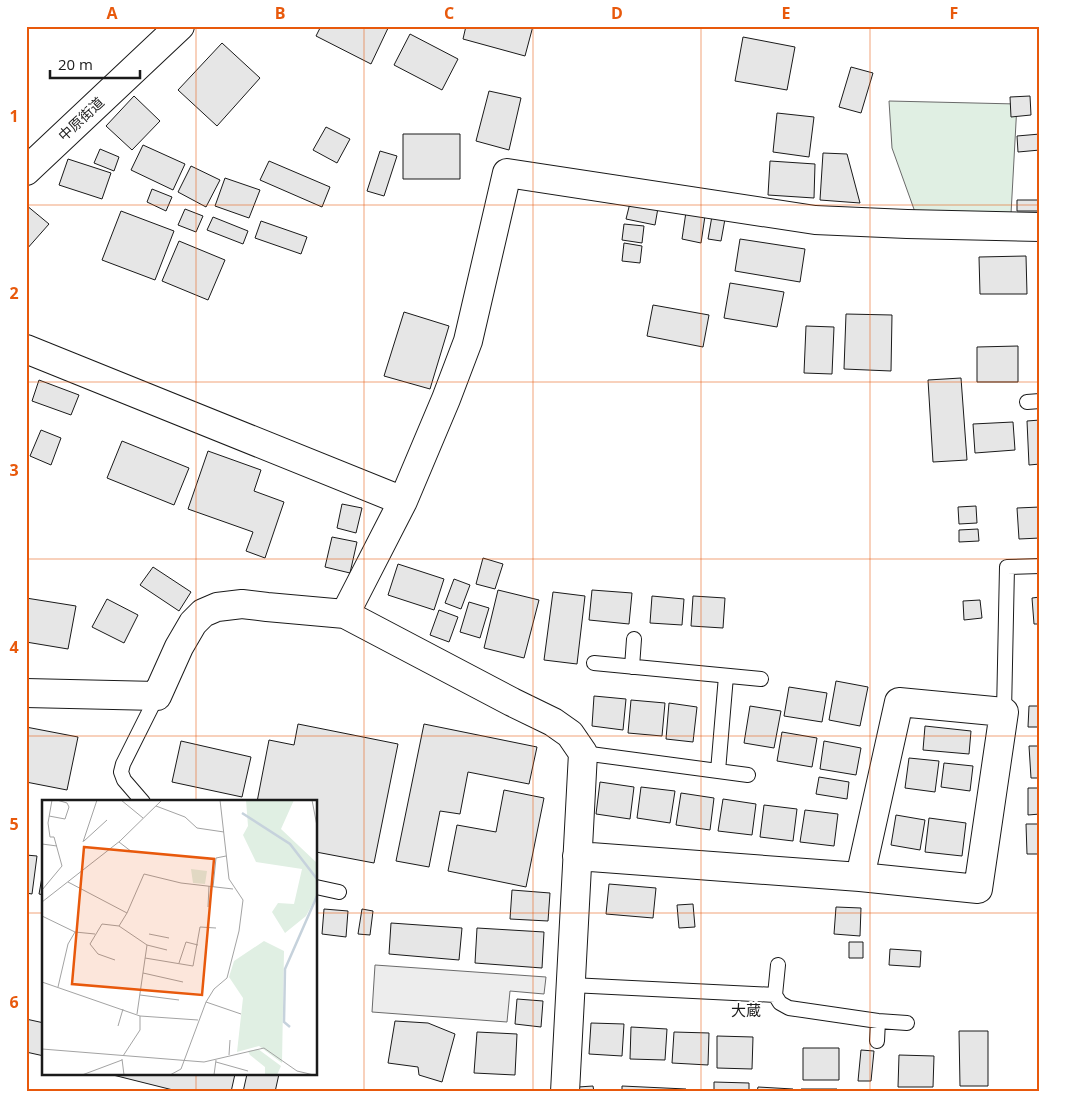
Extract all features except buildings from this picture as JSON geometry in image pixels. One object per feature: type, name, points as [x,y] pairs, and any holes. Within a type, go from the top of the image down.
[{"type":"street","name":"中原街道","points":[[26,171],[180,26]]},
{"type":"street","points":[[345,614],[403,501],[468,341],[507,173],[815,220],[1040,227]]},
{"type":"street","points":[[26,349],[403,501]]},
{"type":"street","points":[[26,693],[157,696],[179,647],[203,612],[217,607],[242,604],[267,608],[345,614],[553,722],[570,734],[583,753],[565,1092]]},
{"type":"street","points":[[577,856],[860,877],[978,889],[1004,712],[900,702],[860,877]]},
{"type":"lane","points":[[1004,712],[1007,567],[1040,566]]},
{"type":"lane","points":[[632,667],[634,639]]},
{"type":"lane","points":[[594,663],[760,680]]},
{"type":"lane","points":[[718,771],[726,676]]},
{"type":"lane","points":[[141,800],[124,780],[123,764],[157,696]]},
{"type":"lane","points":[[583,753],[748,775]]},
{"type":"lane","points":[[318,887],[339,892]]},
{"type":"lane","points":[[778,965],[775,995],[780,1003],[789,1008],[878,1021],[907,1023]]},
{"type":"lane","points":[[571,986],[775,995]]},
{"type":"lane","points":[[877,1041],[878,1021]]},
{"type":"green space","points":[[889,101],[1017,104],[1011,214],[915,212],[892,148]]},
{"type":"shaded area","points":[[375,965],[546,977],[544,994],[510,991],[507,1022],[372,1012]]},
{"type":"district","name":"大蔵","points":[[746,1011]]}]
